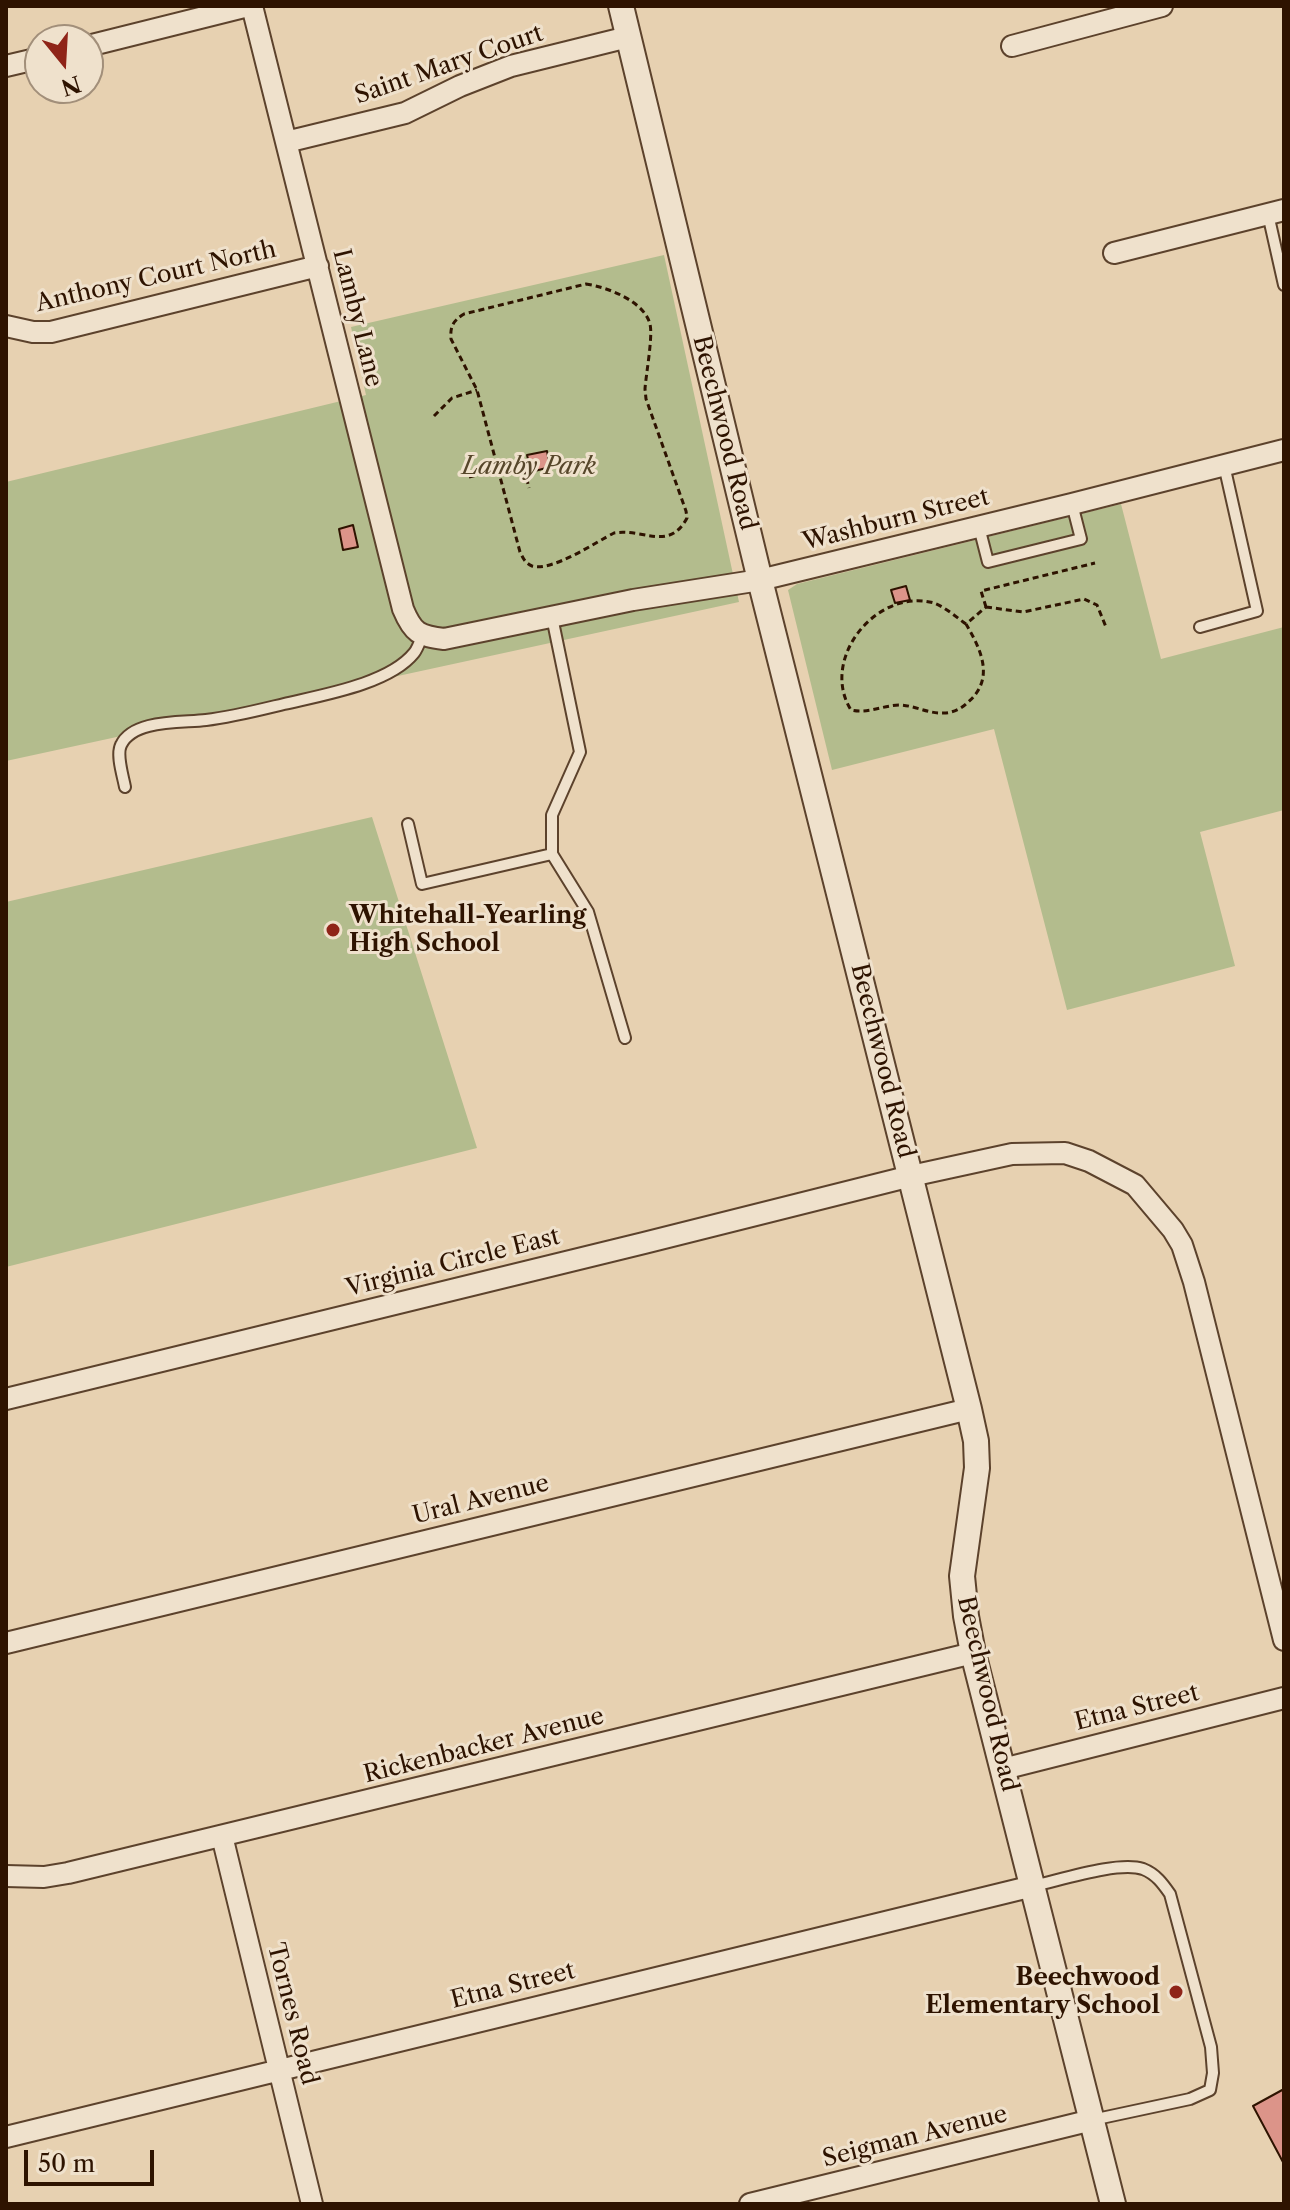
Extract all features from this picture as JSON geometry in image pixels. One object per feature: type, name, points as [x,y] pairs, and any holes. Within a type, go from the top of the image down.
[{"type":"street","points":[[104,42],[250,6]]},
{"type":"street","name":"Lamby Lane","points":[[250,6],[403,609],[409,624],[422,636]]},
{"type":"street","name":"Beechwood Road","points":[[621,6],[760,580],[969,1409],[976,1441],[977,1468],[962,1576],[966,1616],[1113,2204]]},
{"type":"street","points":[[1012,46],[1162,6]]},
{"type":"street","name":"Saint Mary Court","points":[[286,142],[405,113],[511,66],[628,37]]},
{"type":"street","points":[[1114,253],[1276,212]]},
{"type":"street","name":"Anthony Court North","points":[[6,326],[16,330],[51,332],[318,266]]},
{"type":"street","name":"Washburn Street","points":[[422,636],[444,639],[633,600],[760,580],[1284,450]]},
{"type":"street","name":"Virginia Circle East","points":[[6,1399],[911,1176],[1012,1154],[1065,1153],[1089,1161],[1135,1185],[1160,1212],[1177,1237],[1188,1262],[1284,1640]]},
{"type":"street","name":"Ural Avenue","points":[[6,1643],[969,1409]]},
{"type":"street","name":"Rickenbacker Avenue","points":[[6,1876],[44,1877],[68,1873],[973,1653]]},
{"type":"street","name":"Etna Street","points":[[1003,1769],[1284,1698]]},
{"type":"street","name":"Tornes Road","points":[[222,1836],[312,2204]]},
{"type":"street","name":"Etna Street","points":[[6,2137],[1033,1886]]},
{"type":"street","name":"Seigman Avenue","points":[[750,2204],[1092,2120]]},
{"type":"lane","points":[[1276,212],[1284,285]]},
{"type":"lane","points":[[1200,627],[1257,611],[1224,465]]},
{"type":"lane","points":[[979,527],[988,562],[1081,539],[1072,504]]},
{"type":"lane","points":[[552,617],[580,752],[552,815],[552,854],[588,912],[625,1038]]},
{"type":"lane","points":[[125,787],[119,748],[137,730],[257,710],[362,685],[401,665],[415,652],[422,636]]},
{"type":"lane","points":[[408,824],[422,884],[552,854]]},
{"type":"lane","points":[[1033,1886],[1120,1867],[1143,1869],[1158,1878],[1170,1894],[1211,2047],[1213,2073],[1210,2090],[1190,2099],[1092,2120]]},
{"type":"path","points":[[586,284],[596,285],[633,302],[650,323],[646,399],[687,518],[677,532],[667,536],[656,538],[624,531],[614,533],[554,564],[535,567],[527,563],[520,552],[477,390],[451,339],[453,321],[464,314],[586,284]]},
{"type":"path","points":[[434,416],[452,398],[477,390]]},
{"type":"path","points":[[469,477],[523,464],[529,488]]},
{"type":"path","points":[[986,607],[981,591],[1095,563]]},
{"type":"path","points":[[966,624],[986,607],[1023,612],[1084,599],[1097,605],[1106,627]]},
{"type":"path","points":[[919,601],[936,604],[966,624],[981,655],[983,681],[976,696],[962,708],[946,714],[896,705],[860,712],[851,710],[844,700],[841,683],[843,667],[855,633],[885,609],[919,601]]},
{"type":"green space","name":"Lamby Park","points":[[664,255],[739,602],[6,761],[6,482],[366,395],[351,327]]},
{"type":"green space","points":[[1121,504],[1161,659],[1284,627],[1284,810],[1200,832],[1235,966],[1067,1010],[994,729],[832,770],[788,590],[797,584]]},
{"type":"green space","points":[[372,817],[477,1148],[6,1267],[6,902]]},
{"type":"building","points":[[547,451],[550,467],[531,472],[527,455]]},
{"type":"building","points":[[353,525],[358,547],[343,550],[339,529]]},
{"type":"building","points":[[906,586],[910,600],[895,603],[891,590]]},
{"type":"building","points":[[1284,2089],[1284,2164],[1253,2106]]},
{"type":"place","name":"Whitehall-Yearling High School","points":[[333,930]]},
{"type":"place","name":"Beechwood Elementary School","points":[[1176,1992]]}]
